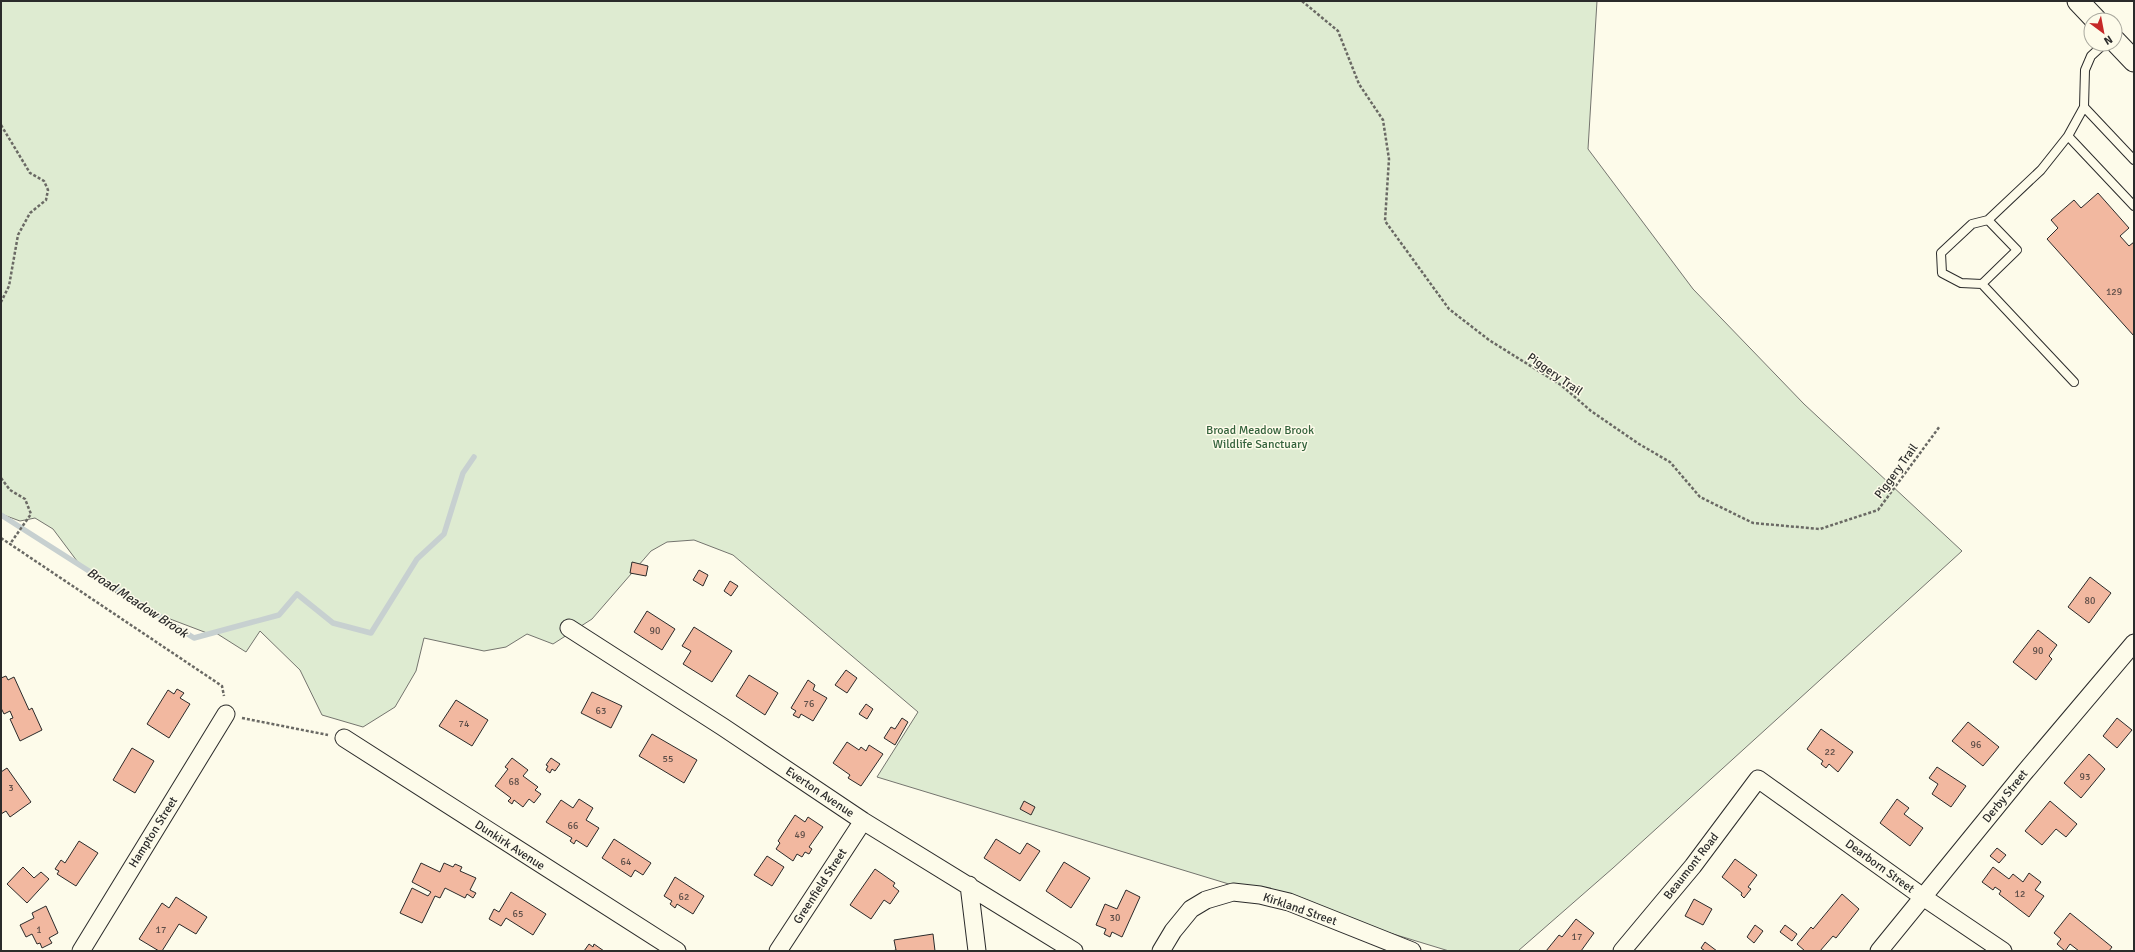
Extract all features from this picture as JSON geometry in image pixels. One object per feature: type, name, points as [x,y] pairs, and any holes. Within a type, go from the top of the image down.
[{"type":"street","points":[[2078,1],[2088,12]]},
{"type":"street","points":[[2123,49],[2134,61]]},
{"type":"street","name":"Everton Avenue","points":[[569,628],[723,727],[863,821],[1074,951]]},
{"type":"street","name":"Derby Street","points":[[1878,951],[2024,773],[2134,643]]},
{"type":"street","name":"Hampton Street","points":[[81,951],[226,714]]},
{"type":"street","name":"Dunkirk Avenue","points":[[344,738],[677,951]]},
{"type":"street","name":"Dearborn Street","points":[[1758,779],[1923,897],[2003,951]]},
{"type":"street","name":"Beaumont Road","points":[[1622,951],[1693,866],[1758,779]]},
{"type":"street","name":"Greenfield Street","points":[[778,951],[863,821]]},
{"type":"street","points":[[969,885],[977,951]]},
{"type":"street","name":"Kirkland Street","points":[[1161,951],[1173,931],[1191,909],[1206,900],[1233,892],[1260,895],[1289,902],[1412,951]]},
{"type":"lane","points":[[2074,382],[1982,284],[1961,283],[1942,273],[1941,253],[1972,224],[1988,220],[2041,170],[2068,136],[2084,106],[2085,70],[2091,56],[2095,52]]},
{"type":"lane","points":[[2084,106],[2134,160]]},
{"type":"lane","points":[[2068,136],[2134,206]]},
{"type":"lane","points":[[1982,284],[2017,250],[1988,220]]},
{"type":"path","name":"Piggery Trail","points":[[1302,1],[1338,31],[1359,84],[1383,120],[1389,159],[1385,221],[1449,309],[1489,340],[1561,385],[1591,411],[1639,444],[1670,462],[1700,497],[1753,523],[1820,528],[1878,510],[1940,426]]},
{"type":"path","points":[[1,125],[30,173],[44,181],[48,190],[46,200],[30,213],[18,235],[9,286],[1,302]]},
{"type":"path","points":[[1,478],[10,490],[25,499],[31,514],[10,544]]},
{"type":"path","points":[[1,538],[222,686],[226,714],[344,738]]},
{"type":"green space","name":"Broad Meadow Brook Wildlife Sanctuary","points":[[1,1],[1597,1],[1588,149],[1693,289],[1804,404],[1962,551],[1613,868],[1518,951],[1449,951],[877,777],[918,712],[733,555],[694,540],[667,542],[651,551],[592,619],[553,644],[527,634],[506,647],[484,651],[424,638],[416,671],[395,707],[363,727],[322,715],[300,670],[260,631],[246,652],[216,633],[207,633],[149,611],[118,594],[97,579],[77,561],[53,529],[35,518],[20,521],[1,514]]},
{"type":"building","points":[[2098,193],[2129,228],[2120,236],[2129,246],[2134,242],[2134,336],[2047,239],[2058,228],[2051,220],[2074,200],[2081,208]]},
{"type":"building","points":[[632,562],[648,566],[646,576],[630,573]]},
{"type":"building","points":[[699,570],[708,575],[703,586],[693,580]]},
{"type":"building","points":[[2090,577],[2111,593],[2089,623],[2068,607]]},
{"type":"building","points":[[730,581],[738,586],[731,596],[724,591]]},
{"type":"building","points":[[647,611],[675,629],[662,650],[634,632]]},
{"type":"building","points":[[694,627],[732,651],[712,682],[683,664],[691,651],[682,646]]},
{"type":"building","points":[[2038,630],[2057,645],[2049,656],[2052,659],[2036,680],[2013,662]]},
{"type":"building","points":[[846,670],[857,678],[847,693],[835,685]]},
{"type":"building","points":[[749,675],[778,693],[765,715],[736,696]]},
{"type":"building","points":[[6,676],[8,680],[14,677],[29,710],[32,708],[42,730],[20,741],[10,719],[13,718],[10,711],[4,714],[1,708],[1,678]]},
{"type":"building","points":[[808,680],[815,685],[813,690],[827,698],[813,721],[801,714],[799,718],[793,715],[796,711],[791,708]]},
{"type":"building","points":[[177,689],[184,693],[180,698],[190,704],[169,738],[147,724],[168,690],[174,694]]},
{"type":"building","points":[[592,692],[622,706],[611,728],[581,713]]},
{"type":"building","points":[[456,700],[488,720],[472,746],[439,726]]},
{"type":"building","points":[[866,704],[873,709],[867,719],[859,714]]},
{"type":"building","points":[[902,718],[908,722],[895,745],[884,738],[891,727],[895,729]]},
{"type":"building","points":[[2117,718],[2132,730],[2117,748],[2103,736]]},
{"type":"building","points":[[1968,722],[1999,747],[1983,766],[1952,741]]},
{"type":"building","points":[[1821,729],[1853,752],[1838,772],[1829,764],[1826,768],[1821,764],[1823,761],[1807,749]]},
{"type":"building","points":[[652,734],[697,760],[684,783],[639,756]]},
{"type":"building","points":[[847,742],[859,750],[861,747],[866,751],[869,745],[883,754],[861,786],[848,778],[850,775],[833,763]]},
{"type":"building","points":[[132,748],[154,761],[135,793],[113,780]]},
{"type":"building","points":[[2089,754],[2105,769],[2081,798],[2064,783]]},
{"type":"building","points":[[512,758],[528,770],[523,776],[538,787],[535,790],[541,794],[534,803],[529,799],[523,807],[514,800],[512,804],[508,801],[511,798],[495,786],[508,769],[505,767]]},
{"type":"building","points":[[551,758],[560,764],[555,771],[552,769],[550,773],[546,770],[548,766],[546,765]]},
{"type":"building","points":[[1937,767],[1966,786],[1951,807],[1932,794],[1938,784],[1929,778]]},
{"type":"building","points":[[7,768],[31,802],[10,817],[6,811],[1,814],[1,772]]},
{"type":"building","points":[[579,799],[593,808],[586,820],[599,828],[587,847],[576,840],[574,844],[570,841],[572,838],[546,822],[561,800],[573,808]]},
{"type":"building","points":[[1897,799],[1909,808],[1904,814],[1923,828],[1910,846],[1880,823]]},
{"type":"building","points":[[1024,801],[1035,807],[1031,815],[1020,809]]},
{"type":"building","points":[[2050,801],[2077,824],[2066,837],[2056,829],[2042,845],[2025,831]]},
{"type":"building","points":[[795,815],[805,822],[808,817],[823,827],[809,847],[812,849],[809,854],[805,852],[802,857],[797,854],[793,861],[776,849],[780,843],[778,841]]},
{"type":"building","points":[[614,839],[651,863],[643,875],[635,870],[631,877],[602,858]]},
{"type":"building","points":[[996,839],[1020,854],[1027,843],[1040,851],[1020,881],[984,858]]},
{"type":"building","points":[[79,841],[98,853],[76,886],[57,874],[59,871],[55,869],[61,860],[65,863]]},
{"type":"building","points":[[1997,848],[2006,855],[1999,863],[1990,856]]},
{"type":"building","points":[[767,856],[784,867],[772,886],[754,875]]},
{"type":"building","points":[[1735,859],[1757,875],[1748,887],[1751,889],[1744,898],[1741,895],[1742,893],[1722,877]]},
{"type":"building","points":[[1064,862],[1090,878],[1071,908],[1046,891]]},
{"type":"building","points":[[421,863],[440,872],[444,863],[453,867],[455,864],[462,867],[460,871],[476,878],[470,890],[476,893],[473,898],[467,894],[465,898],[445,888],[440,898],[435,896],[422,923],[400,913],[412,888],[428,896],[431,892],[412,882]]},
{"type":"building","points":[[23,867],[34,878],[41,872],[49,879],[27,903],[7,884]]},
{"type":"building","points":[[1993,867],[2009,879],[2013,874],[2023,882],[2029,873],[2041,882],[2035,890],[2044,896],[2029,917],[1999,894],[2001,891],[1995,887],[1993,890],[1982,882]]},
{"type":"building","points":[[875,869],[895,883],[893,886],[899,891],[890,904],[884,900],[871,919],[850,905]]},
{"type":"building","points":[[675,877],[704,896],[693,914],[677,904],[675,908],[670,904],[672,901],[664,896]]},
{"type":"building","points":[[1126,890],[1140,897],[1122,937],[1112,932],[1110,937],[1104,934],[1106,929],[1096,925],[1105,904],[1117,909]]},
{"type":"building","points":[[511,892],[546,914],[533,935],[506,918],[501,926],[489,919],[494,909],[499,912]]},
{"type":"building","points":[[1842,894],[1859,909],[1836,938],[1833,936],[1820,951],[1805,951],[1797,944],[1811,927],[1813,929]]},
{"type":"building","points":[[176,897],[207,917],[196,934],[179,924],[162,951],[159,951],[139,939],[162,903],[169,908]]},
{"type":"building","points":[[1694,899],[1712,909],[1703,925],[1685,916]]},
{"type":"building","points":[[46,906],[58,933],[49,938],[52,943],[42,948],[40,943],[37,944],[32,934],[26,937],[20,925],[34,918],[32,913]]},
{"type":"building","points":[[2070,913],[2112,947],[2109,951],[2079,951],[2070,944],[2065,951],[2057,944],[2061,939],[2054,933]]},
{"type":"building","points":[[1576,919],[1594,933],[1581,951],[1546,951],[1559,935],[1562,937]]},
{"type":"building","points":[[1755,925],[1763,931],[1754,943],[1747,937]]},
{"type":"building","points":[[1785,925],[1797,934],[1792,941],[1780,932]]},
{"type":"building","points":[[933,934],[935,951],[892,951],[896,950],[894,940]]},
{"type":"building","points":[[1705,942],[1717,951],[1705,951],[1701,948]]},
{"type":"building","points":[[589,944],[593,947],[594,944],[604,951],[584,951]]},
{"type":"waterway","name":"Broad Meadow Brook","points":[[1,515],[194,638],[279,615],[297,594],[333,623],[371,633],[417,559],[444,534],[463,473],[474,457]]}]
